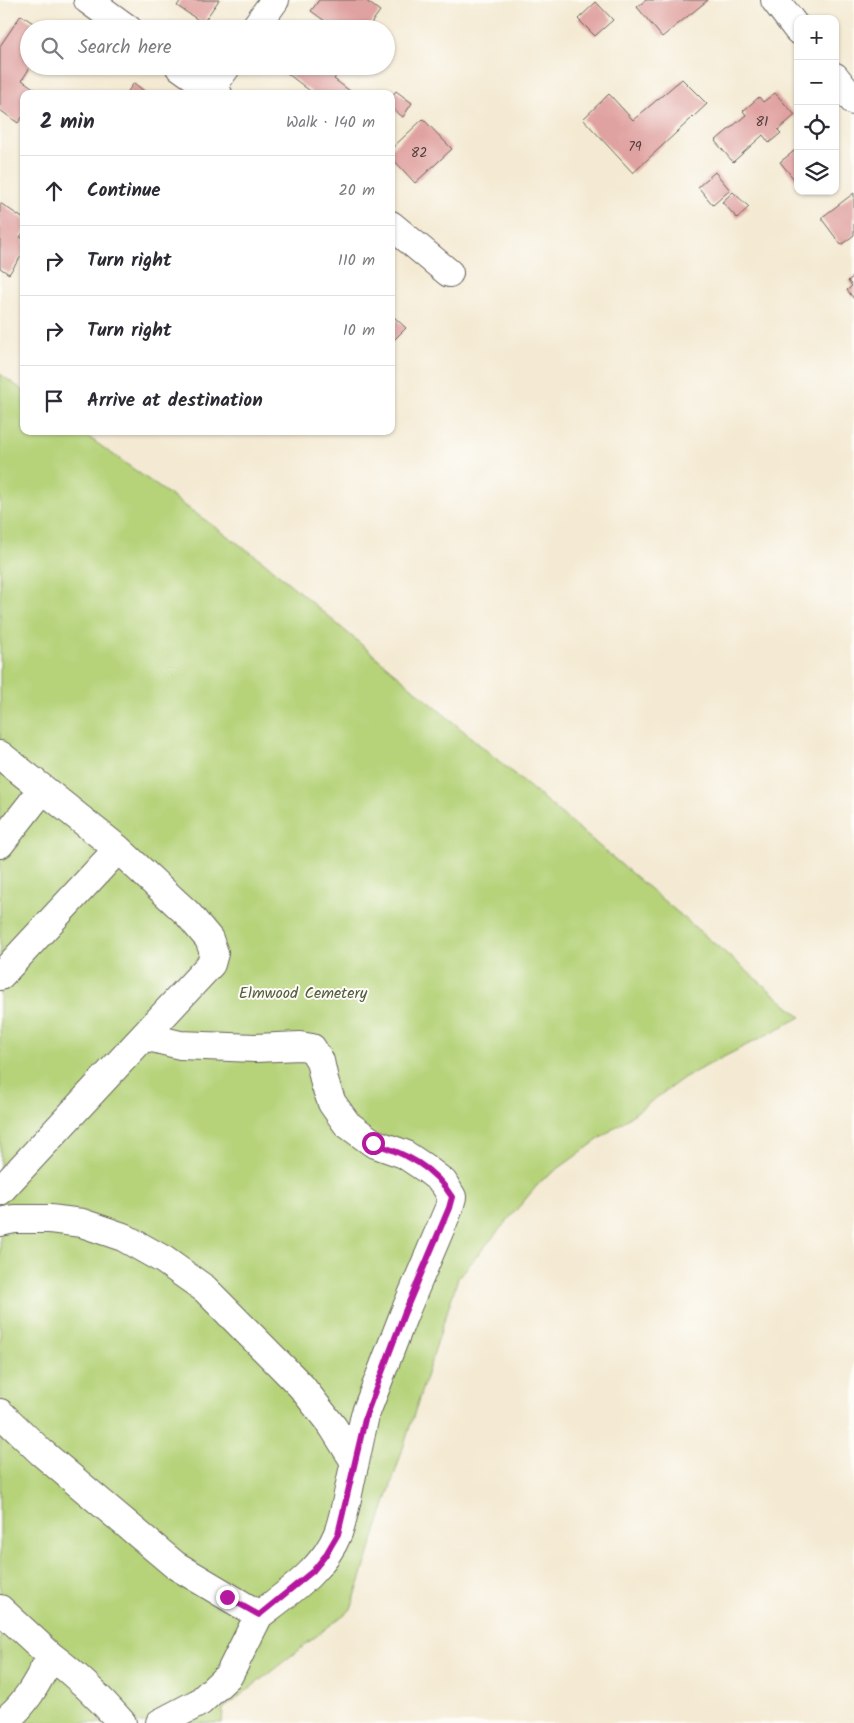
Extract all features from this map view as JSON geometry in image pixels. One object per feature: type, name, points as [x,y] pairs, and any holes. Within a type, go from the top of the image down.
[{"type":"street","points":[[88,0],[116,20]]},
{"type":"street","points":[[260,20],[274,0]]},
{"type":"street","points":[[775,0],[794,25]]},
{"type":"street","points":[[190,75],[209,90]]},
{"type":"street","points":[[213,90],[222,75]]},
{"type":"street","points":[[839,82],[854,101]]},
{"type":"street","points":[[395,228],[449,273]]},
{"type":"street","points":[[0,755],[118,849],[188,914],[209,939],[214,953],[211,964],[0,1191]]},
{"type":"street","points":[[0,844],[43,789]]},
{"type":"street","points":[[0,976],[118,849]]},
{"type":"street","points":[[144,1036],[180,1045],[255,1048],[300,1046],[312,1048],[320,1061],[325,1084],[332,1103],[347,1124],[373,1143],[404,1154],[425,1168],[443,1182],[452,1197],[404,1314],[366,1415],[338,1534],[325,1556],[313,1571],[259,1615],[230,1675],[200,1702],[160,1723]]},
{"type":"street","points":[[0,1222],[14,1219],[50,1219],[82,1223],[123,1237],[164,1260],[205,1289],[301,1386],[334,1426],[355,1462]]},
{"type":"street","points":[[0,1412],[41,1452],[175,1565],[259,1615]]},
{"type":"street","points":[[0,1609],[51,1656],[96,1693],[122,1723]]},
{"type":"street","points":[[1,1723],[32,1692],[51,1656]]},
{"type":"green space","name":"Elmwood Cemetery","points":[[0,374],[20,388],[20,435],[86,435],[264,562],[801,1017],[685,1077],[541,1181],[458,1278],[351,1609],[223,1709],[222,1723],[0,1723]]},
{"type":"building","points":[[181,0],[219,0],[205,20],[198,20],[177,6]]},
{"type":"building","points":[[319,0],[365,0],[380,11],[374,20],[324,20],[311,11]]},
{"type":"building","points":[[646,0],[708,0],[662,37],[637,7]]},
{"type":"building","points":[[596,2],[613,20],[595,36],[578,19]]},
{"type":"building","points":[[21,15],[28,20],[20,20],[20,75],[25,75],[22,80],[36,90],[20,90],[20,120],[18,123],[0,110],[0,46]]},
{"type":"building","points":[[289,75],[337,75],[334,79],[349,90],[309,90]]},
{"type":"building","points":[[682,79],[707,104],[633,173],[583,119],[609,94],[633,120]]},
{"type":"building","points":[[134,83],[143,90],[129,90]]},
{"type":"building","points":[[396,91],[412,103],[403,117],[395,111]]},
{"type":"building","points":[[775,93],[794,116],[778,130],[781,133],[769,143],[763,135],[733,162],[715,141],[746,115],[743,111],[759,97],[763,102]]},
{"type":"building","points":[[423,119],[452,149],[415,183],[395,161],[395,145]]},
{"type":"building","points":[[794,151],[794,179],[780,162]]},
{"type":"building","points":[[715,172],[730,190],[713,205],[698,187]]},
{"type":"building","points":[[733,192],[749,207],[737,218],[722,202]]},
{"type":"building","points":[[854,193],[854,235],[841,245],[821,218]]},
{"type":"building","points":[[0,203],[20,216],[20,258],[9,274],[0,268]]},
{"type":"building","points":[[854,276],[854,299],[847,290],[852,286],[848,281]]},
{"type":"building","points":[[395,318],[406,328],[395,339]]},
{"type":"route","points":[[227,1597],[259,1615],[313,1571],[325,1556],[338,1534],[366,1415],[404,1314],[449,1208],[452,1197],[443,1182],[404,1154],[373,1143]]}]
